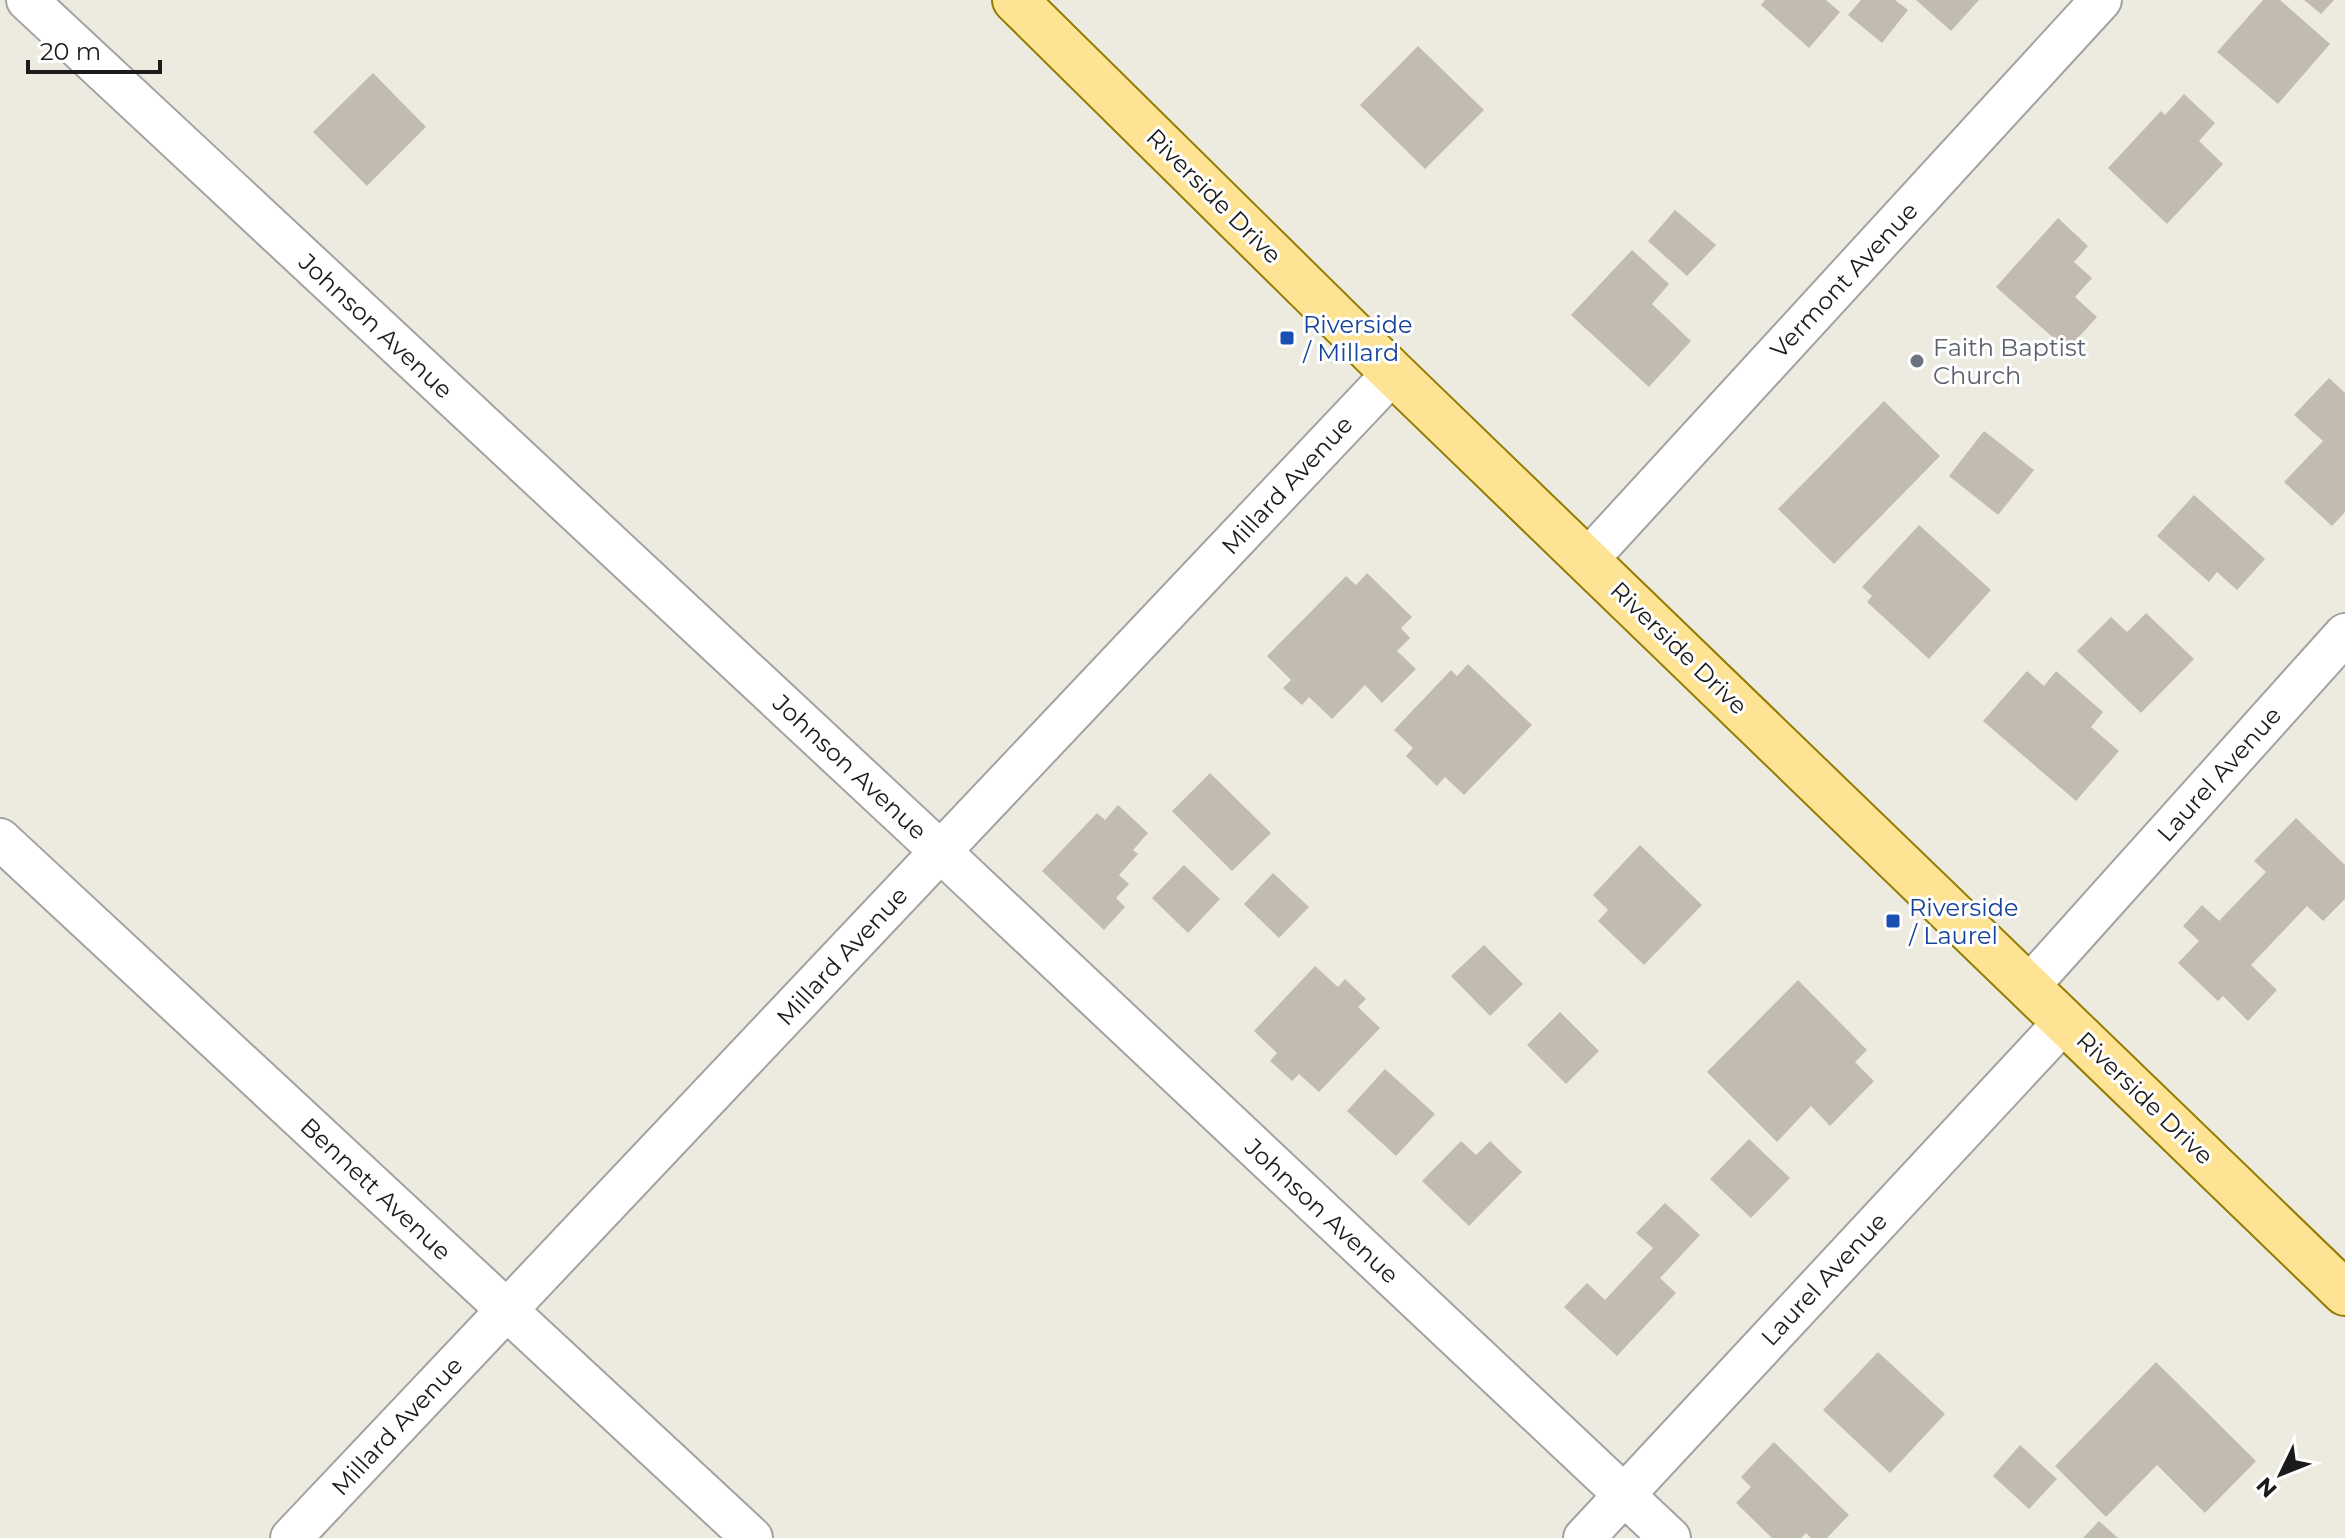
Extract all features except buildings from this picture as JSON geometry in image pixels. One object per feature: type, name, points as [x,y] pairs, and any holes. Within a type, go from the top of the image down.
[{"type":"main road","name":"Riverside Drive","points":[[1015,0],[1393,373],[2345,1293]]},
{"type":"street","name":"Johnson Avenue","points":[[27,0],[941,852],[1670,1538]]},
{"type":"street","name":"Vermont Avenue","points":[[1588,559],[2101,0]]},
{"type":"street","name":"Millard Avenue","points":[[291,1538],[1393,373]]},
{"type":"street","name":"Laurel Avenue","points":[[2029,986],[2345,634]]},
{"type":"street","name":"Bennett Avenue","points":[[0,839],[752,1538]]},
{"type":"street","name":"Laurel Avenue","points":[[1584,1538],[2065,1021]]},
{"type":"place","name":"Riverside / Millard","points":[[1287,338]]},
{"type":"place","name":"Faith Baptist Church","points":[[1917,361]]},
{"type":"place","name":"Riverside / Laurel","points":[[1893,921]]}]
